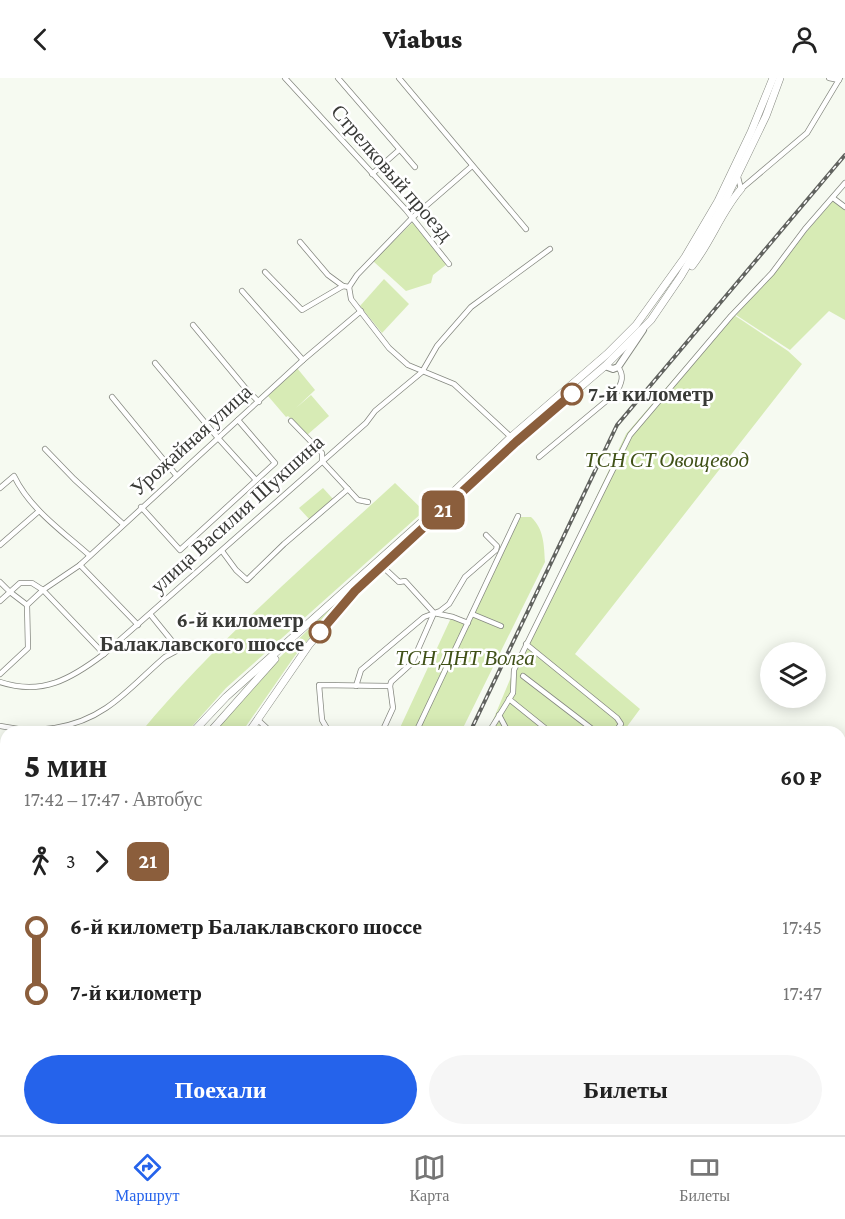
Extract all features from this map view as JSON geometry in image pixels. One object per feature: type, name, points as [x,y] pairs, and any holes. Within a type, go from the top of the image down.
[{"type":"main road","points":[[199,726],[226,698],[513,440],[636,325],[685,257],[718,201],[764,102],[772,78]]},
{"type":"main road","points":[[681,276],[723,205],[766,116],[780,78]]},
{"type":"main road","points":[[254,726],[309,645],[355,591],[513,440],[605,366],[644,326],[681,276],[700,255],[719,220],[741,189]]},
{"type":"main road","points":[[605,366],[607,354]]},
{"type":"main road","points":[[215,726],[295,637]]},
{"type":"street","name":"Стрелковый проезд","points":[[285,78],[412,218],[449,264]]},
{"type":"street","points":[[338,78],[415,167]]},
{"type":"street","points":[[399,78],[526,230]]},
{"type":"street","points":[[738,174],[741,189],[807,133],[840,79],[829,78]]},
{"type":"street","points":[[372,174],[399,150]]},
{"type":"street","points":[[472,166],[412,218],[357,274],[349,287],[351,299],[389,348],[408,365],[454,384],[513,440]]},
{"type":"street","points":[[493,726],[513,693],[514,670],[526,644],[630,435],[731,316],[772,273],[805,229],[845,183]]},
{"type":"street","points":[[833,198],[845,207]]},
{"type":"street","points":[[300,242],[328,275],[343,286],[349,287]]},
{"type":"street","name":"улица Василия Шукшина","points":[[0,682],[26,688],[64,681],[104,654],[366,423],[382,404],[404,389],[422,372],[437,346],[471,307],[550,249]]},
{"type":"street","points":[[265,272],[302,310],[343,286]]},
{"type":"street","points":[[242,291],[303,360]]},
{"type":"street","name":"Урожайная улица","points":[[27,605],[43,590],[80,565],[88,555],[303,360],[361,311]]},
{"type":"street","points":[[193,325],[259,402]]},
{"type":"street","points":[[605,366],[613,369],[618,367],[644,326]]},
{"type":"street","points":[[155,363],[256,480]]},
{"type":"street","points":[[539,457],[617,392],[622,381],[622,372],[618,367]]},
{"type":"street","points":[[112,397],[176,476]]},
{"type":"street","points":[[141,507],[180,550],[275,463],[238,420]]},
{"type":"street","points":[[291,420],[322,453],[322,460],[358,500],[368,502]]},
{"type":"street","points":[[45,449],[123,524]]},
{"type":"street","points":[[0,488],[14,476],[21,490],[39,510],[88,555]]},
{"type":"street","points":[[222,551],[236,570],[247,580],[284,544],[348,489]]},
{"type":"street","points":[[0,545],[39,510]]},
{"type":"street","points":[[419,726],[518,516]]},
{"type":"street","points":[[356,686],[361,670],[424,617],[440,611],[448,604],[465,577],[496,550],[497,546],[486,535]]},
{"type":"street","points":[[80,565],[138,625]]},
{"type":"street","points":[[382,566],[399,582],[405,581],[434,613],[468,623]]},
{"type":"street","points":[[0,602],[20,583],[27,581],[43,590],[104,654]]},
{"type":"street","points":[[0,582],[27,605],[28,648],[0,674]]},
{"type":"street","points":[[385,726],[393,708],[391,682],[412,663],[434,613]]},
{"type":"street","points":[[58,726],[84,720],[107,708],[165,657],[176,651],[176,646],[150,614]]},
{"type":"street","points":[[472,614],[501,627]]},
{"type":"street","points":[[526,644],[617,718],[621,724],[620,726]]},
{"type":"street","points":[[523,676],[588,726]]},
{"type":"street","points":[[326,726],[322,720],[319,685],[390,686]]},
{"type":"street","points":[[510,699],[543,726]]},
{"type":"street","points":[[499,715],[505,726]]},
{"type":"street","points":[[258,720],[264,726]]},
{"type":"green space","points":[[836,197],[845,205],[845,320],[829,311],[790,350],[736,315]]},
{"type":"green space","points":[[413,222],[447,264],[433,275],[431,283],[406,291],[373,261]]},
{"type":"green space","points":[[384,279],[409,304],[382,333],[360,306]]},
{"type":"green space","name":"ТСН СТ Овощевод","points":[[731,313],[788,351],[802,364],[575,654],[640,709],[627,726],[491,726],[511,677],[626,434]]},
{"type":"green space","points":[[297,368],[315,390],[296,408],[311,395],[329,416],[307,435],[288,416],[286,417],[268,396]]},
{"type":"green space","points":[[395,483],[424,511],[226,688],[192,726],[146,726],[231,634]]},
{"type":"green space","points":[[323,488],[333,499],[310,520],[299,508]]},
{"type":"green space","name":"ТСН ДНТ Волга","points":[[520,517],[531,517],[539,527],[545,562],[464,726],[401,726],[451,618],[468,625]]},
{"type":"green space","points":[[345,594],[294,657],[246,726],[217,726],[276,661]]},
{"type":"railway","points":[[473,726],[617,425],[845,155]]},
{"type":"bus line","name":"21","points":[[320,632],[355,591],[516,442],[572,394]]},
{"type":"place","name":"7-й километр","points":[[572,394]]},
{"type":"place","name":"6-й километр Балаклавского шоccе","points":[[320,632]]}]
